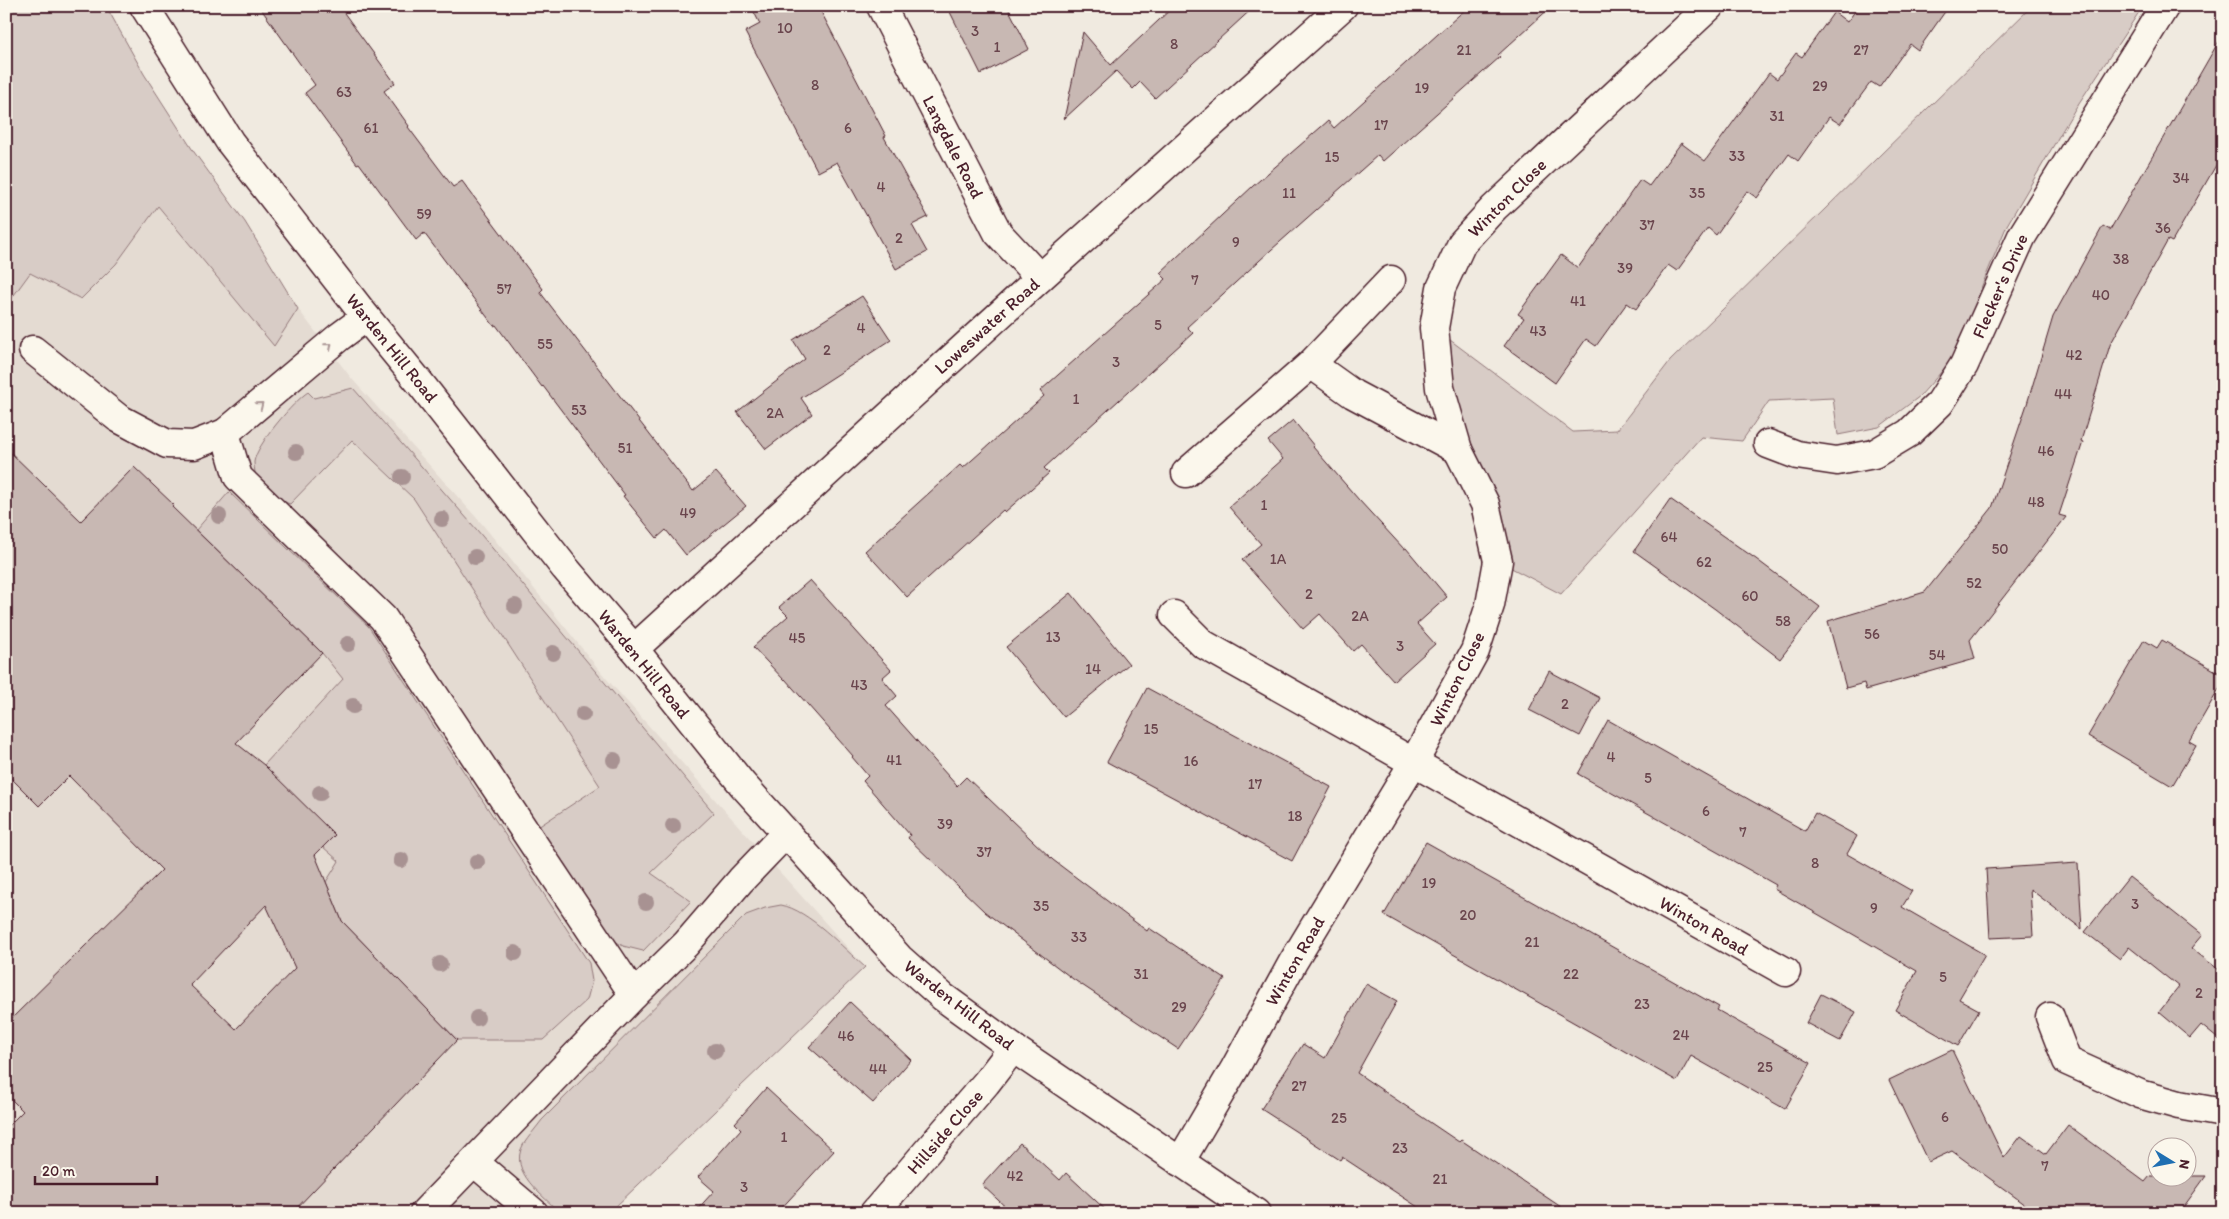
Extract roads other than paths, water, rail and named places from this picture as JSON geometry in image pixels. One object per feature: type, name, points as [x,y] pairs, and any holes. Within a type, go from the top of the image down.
[{"type":"street","name":"Warden Hill Road","points":[[144,6],[230,142],[565,568],[634,649],[743,785],[899,958],[942,998],[1256,1213]]},
{"type":"street","name":"Langdale Road","points":[[881,6],[998,233],[1040,278]]},
{"type":"street","name":"Loweswater Road","points":[[634,649],[1040,278],[1343,6]]},
{"type":"street","name":"Winton Close","points":[[1414,762],[1475,651],[1490,605],[1498,561],[1485,504],[1458,450],[1440,388],[1434,328],[1441,288],[1462,243],[1494,208],[1710,6]]},
{"type":"street","name":"Flecker's Drive","points":[[1768,444],[1798,455],[1837,461],[1874,454],[1910,433],[1940,403],[1964,366],[2022,236],[2166,6]]},
{"type":"street","points":[[1186,473],[1311,364],[1391,280]]},
{"type":"street","points":[[33,350],[118,418],[166,444],[194,445],[225,433],[339,337],[366,317]]},
{"type":"street","points":[[1311,364],[1353,394],[1458,450]]},
{"type":"street","points":[[225,433],[238,477],[383,618],[634,995]]},
{"type":"street","name":"Winton Road","points":[[1174,615],[1203,644],[1786,972]]},
{"type":"street","name":"Winton Road","points":[[1180,1162],[1235,1068],[1293,962],[1414,762]]},
{"type":"street","points":[[424,1213],[634,995],[686,944],[741,880],[786,833]]},
{"type":"street","points":[[2050,1017],[2067,1061],[2140,1094],[2178,1105],[2223,1113]]},
{"type":"street","name":"Hillside Close","points":[[874,1213],[986,1083],[1013,1048]]},
{"type":"street","points":[[474,1162],[534,1213]]}]
